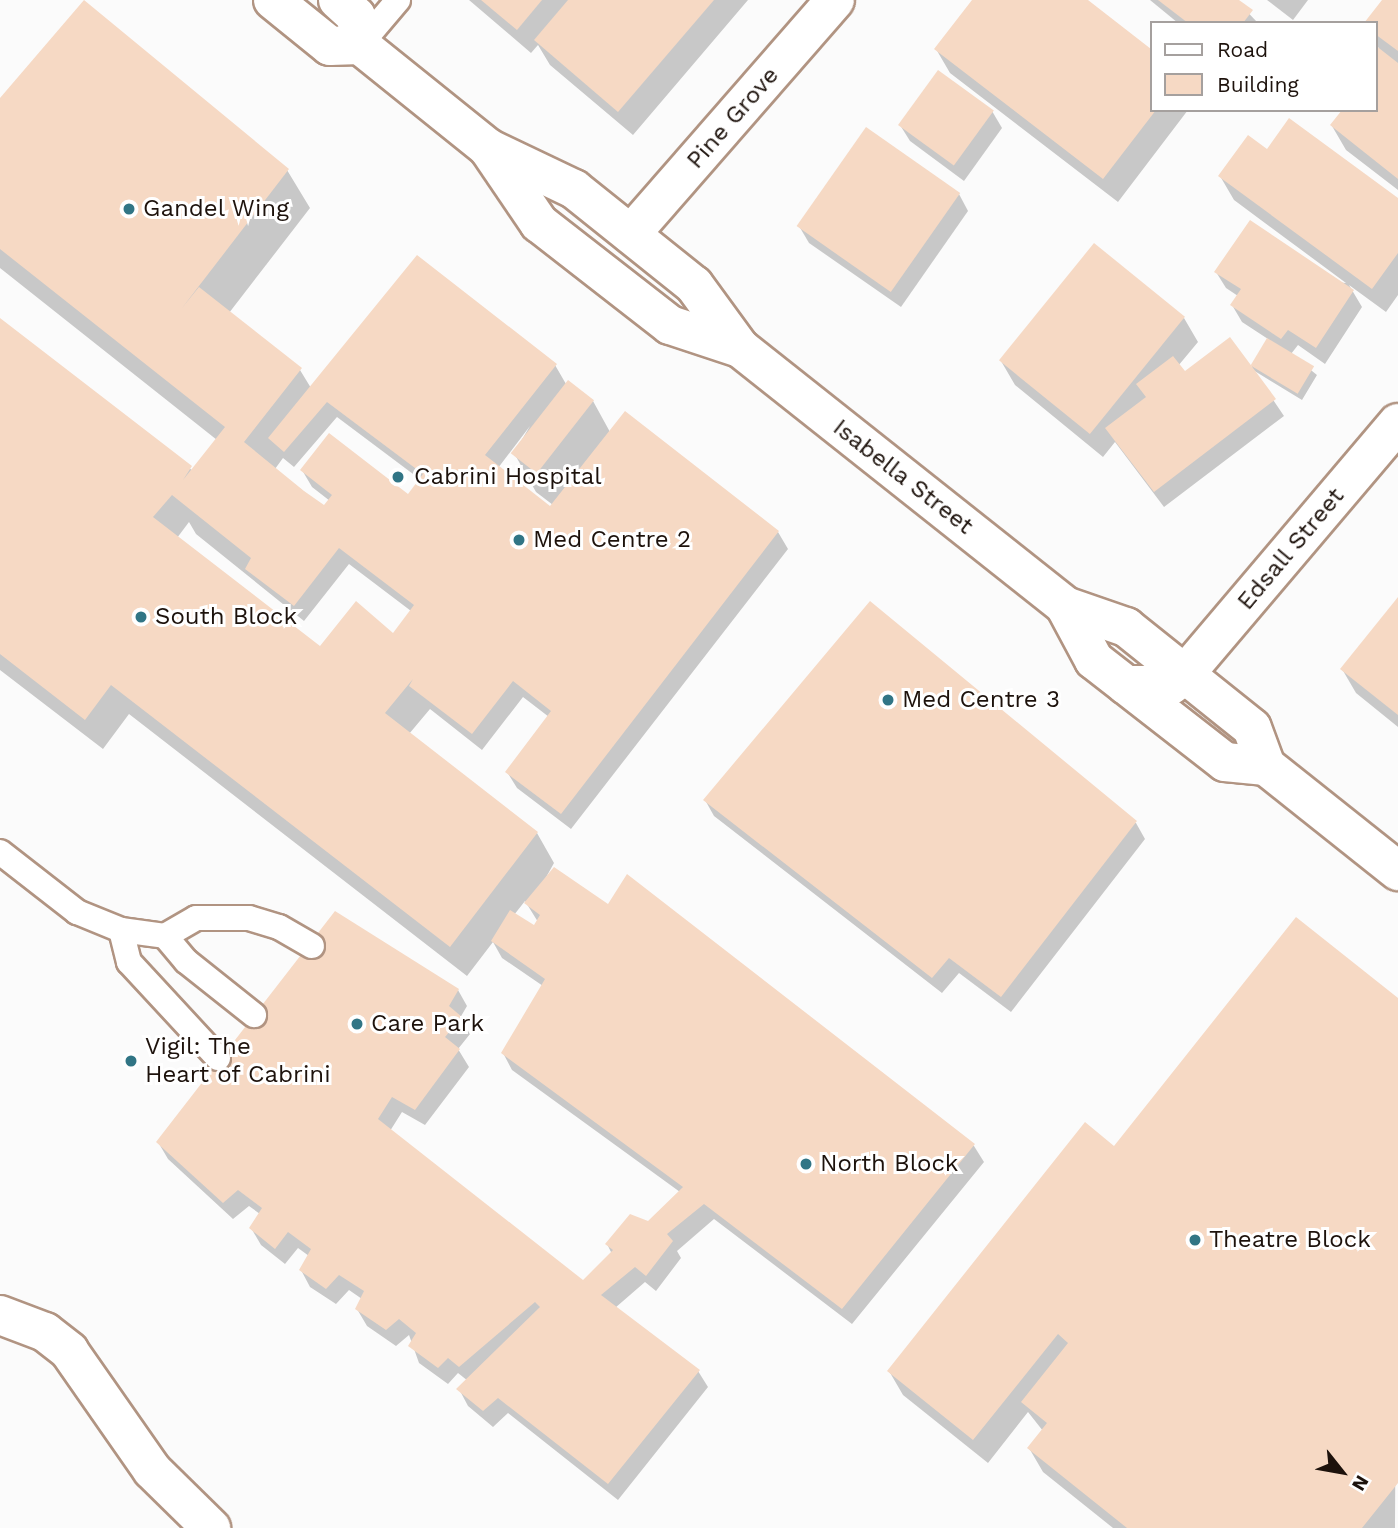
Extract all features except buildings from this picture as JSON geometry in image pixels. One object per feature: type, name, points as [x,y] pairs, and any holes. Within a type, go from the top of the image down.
[{"type":"street","points":[[273,0],[330,47],[360,45],[356,16],[338,0]]},
{"type":"street","name":"Pine Grove","points":[[631,234],[835,0]]},
{"type":"street","name":"Isabella Street","points":[[360,45],[488,148],[574,189],[631,234],[694,285],[740,348],[1065,606],[1126,627],[1252,728],[1266,766],[1225,762],[1094,660],[1065,606]]},
{"type":"street","name":"Isabella Street","points":[[488,148],[539,223],[670,325],[740,348]]},
{"type":"street","name":"Edsall Street","points":[[1185,674],[1398,424]]},
{"type":"street","points":[[1126,685],[1171,685],[1185,674]]},
{"type":"street","points":[[1266,766],[1398,871]]},
{"type":"street","points":[[4,1315],[45,1332],[69,1351],[152,1471],[211,1528]]},
{"type":"lane","points":[[360,45],[398,0]]},
{"type":"lane","points":[[0,852],[77,912],[121,930],[165,936],[196,918],[249,918],[279,927],[312,946]]},
{"type":"lane","points":[[121,930],[129,962],[218,1058]]},
{"type":"lane","points":[[165,936],[186,961],[254,1015]]},
{"type":"place","name":"Gandel Wing","points":[[129,209]]},
{"type":"place","name":"Cabrini Hospital","points":[[398,477]]},
{"type":"place","name":"Med Centre 2","points":[[519,540]]},
{"type":"place","name":"South Block","points":[[141,617]]},
{"type":"place","name":"Med Centre 3","points":[[888,700]]},
{"type":"place","name":"Care Park","points":[[357,1024]]},
{"type":"place","name":"Vigil: The Heart of Cabrini","points":[[131,1061]]},
{"type":"place","name":"North Block","points":[[806,1164]]},
{"type":"place","name":"Theatre Block","points":[[1195,1240]]}]
